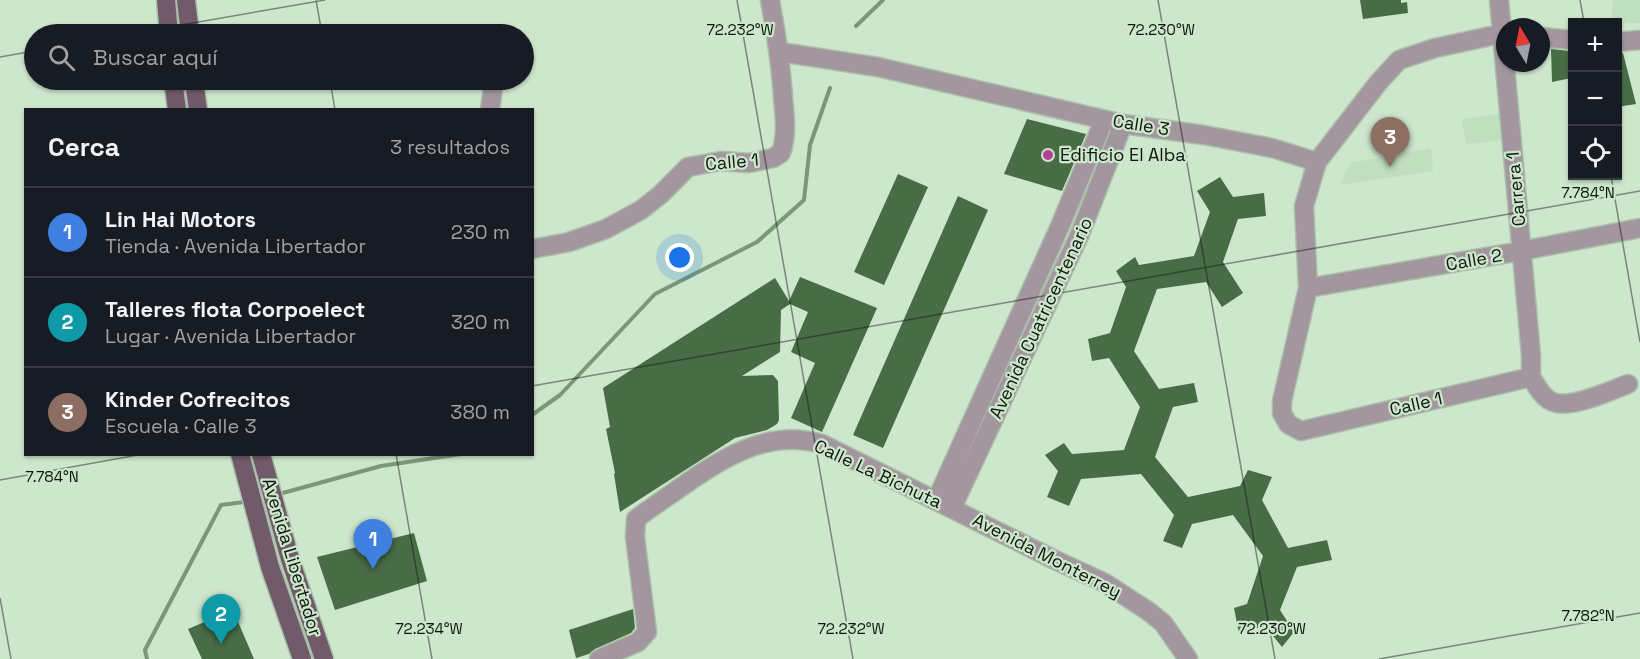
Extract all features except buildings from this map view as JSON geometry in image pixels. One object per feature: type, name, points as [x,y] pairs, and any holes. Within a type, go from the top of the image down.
[{"type":"main road","points":[[165,0],[168,24]]},
{"type":"main road","points":[[186,0],[189,24]]},
{"type":"main road","points":[[174,90],[177,108]]},
{"type":"main road","points":[[195,90],[198,108]]},
{"type":"main road","name":"Avenida Libertador","points":[[241,456],[270,567],[302,659]]},
{"type":"main road","name":"Avenida Libertador","points":[[262,456],[290,560],[324,659]]},
{"type":"street","points":[[770,0],[780,52]]},
{"type":"street","name":"Carrera 1","points":[[1498,0],[1501,18]]},
{"type":"street","points":[[1308,288],[1304,206],[1317,162],[1378,83],[1399,60],[1435,48],[1496,35]]},
{"type":"street","points":[[1550,38],[1568,40]]},
{"type":"street","points":[[1622,42],[1640,40]]},
{"type":"street","name":"Calle 3","points":[[780,52],[878,67],[1104,120],[1272,148],[1317,162]]},
{"type":"street","name":"Calle 1","points":[[534,249],[569,242],[606,229],[641,210],[688,167],[721,161],[749,163],[773,158],[781,153],[785,126],[780,52]]},
{"type":"street","name":"Carrera 1","points":[[1506,72],[1531,377]]},
{"type":"street","points":[[490,108],[493,90]]},
{"type":"street","name":"Avenida Cuatricentenario","points":[[944,505],[1104,120]]},
{"type":"street","name":"Avenida Cuatricentenario","points":[[944,505],[1080,234],[1124,124]]},
{"type":"street","name":"Calle 2","points":[[1308,288],[1640,228]]},
{"type":"street","name":"Calle 1","points":[[1308,288],[1282,401],[1282,413],[1288,424],[1301,431],[1531,377]]},
{"type":"street","points":[[1531,377],[1549,400],[1561,405],[1577,402],[1628,384]]},
{"type":"street","name":"Calle La Bichuta","points":[[599,659],[638,642],[647,632],[635,537],[636,519],[715,464],[740,450],[766,443],[811,441],[822,444],[944,505]]},
{"type":"street","name":"Avenida Monterrey","points":[[944,505],[1053,560],[1105,583],[1126,596],[1162,623],[1188,659]]},
{"type":"shaded area","points":[[1613,0],[1640,0],[1640,23],[1622,22],[1622,18],[1611,18]]},
{"type":"shaded area","points":[[1499,114],[1502,140],[1466,144],[1462,119]]},
{"type":"shaded area","points":[[1431,148],[1433,171],[1340,185],[1350,163]]},
{"type":"waterway","points":[[856,26],[883,0]]},
{"type":"waterway","points":[[534,414],[560,395],[655,294],[757,242],[804,200],[810,145],[830,88]]},
{"type":"waterway","points":[[279,494],[381,466],[448,456]]},
{"type":"waterway","points":[[147,659],[145,650],[221,505],[244,502]]},
{"type":"place","name":"Edificio El Alba","points":[[1048,155]]},
{"type":"place","name":"Kinder Cofrecitos","points":[[1390,167]]},
{"type":"place","name":"Lin Hai Motors","points":[[373,569]]},
{"type":"place","name":"Talleres flota Corpoelect","points":[[221,644]]}]
